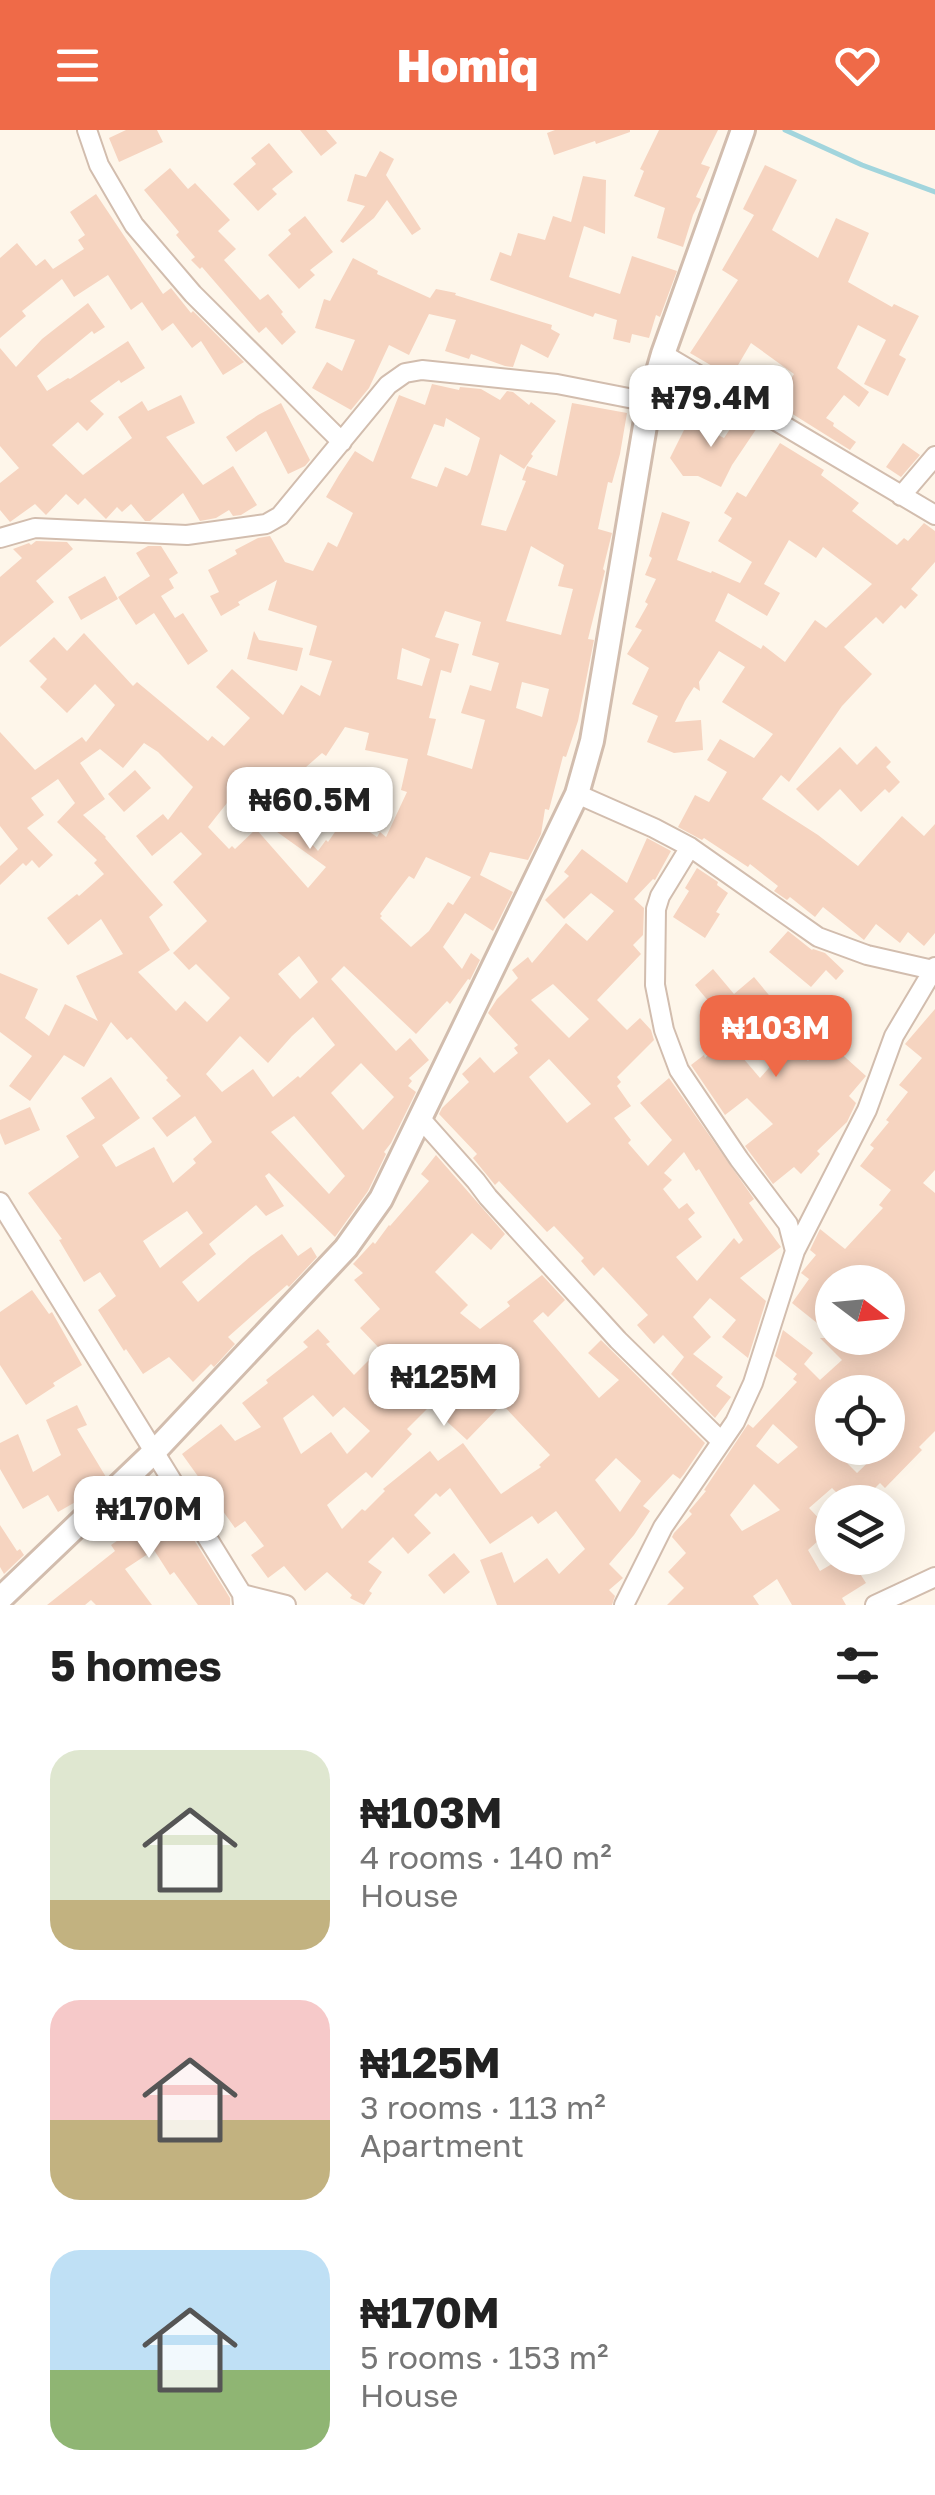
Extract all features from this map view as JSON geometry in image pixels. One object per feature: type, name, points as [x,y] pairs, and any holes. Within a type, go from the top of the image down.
[{"type":"street","points":[[87,130],[98,165],[134,225],[192,294],[342,442]]},
{"type":"street","points":[[0,1598],[154,1452],[346,1248],[381,1199],[577,794],[592,741],[649,402],[742,133]]},
{"type":"street","points":[[663,354],[935,515]]},
{"type":"street","points":[[0,538],[35,528],[187,535],[266,524],[280,516],[388,385],[405,373],[422,370],[557,384],[649,402]]},
{"type":"street","points":[[901,496],[935,456]]},
{"type":"street","points":[[577,794],[690,847],[818,937],[867,956],[934,968],[894,1036],[868,1110],[795,1251],[753,1384],[735,1422],[663,1527],[624,1605]]},
{"type":"street","points":[[690,847],[656,909],[655,985],[664,1030],[679,1070],[788,1224],[795,1251]]},
{"type":"street","points":[[420,1118],[618,1340],[721,1441]]},
{"type":"street","points":[[0,1202],[242,1600],[286,1605]]},
{"type":"street","points":[[875,1605],[935,1577]]},
{"type":"building","points":[[126,130],[157,130],[163,142],[119,162],[109,138]]},
{"type":"building","points":[[300,130],[326,130],[337,143],[321,156]]},
{"type":"building","points":[[659,130],[718,130],[701,164],[710,167],[696,197],[701,199],[683,247],[657,238],[665,208],[634,196],[644,171],[640,169]]},
{"type":"building","points":[[630,132],[554,155],[547,133]]},
{"type":"building","points":[[269,143],[293,172],[272,189],[277,194],[258,211],[233,184],[256,164],[251,158]]},
{"type":"building","points":[[380,151],[394,159],[386,175],[421,229],[412,235],[387,200],[374,218],[343,243],[340,241],[365,206],[347,201],[355,174],[366,177]]},
{"type":"building","points":[[765,165],[797,180],[772,230],[818,258],[836,218],[869,233],[848,282],[892,307],[894,304],[919,316],[899,355],[906,359],[888,396],[864,384],[886,340],[858,325],[837,368],[869,392],[859,407],[844,395],[826,418],[856,442],[850,450],[775,403],[794,374],[751,343],[731,377],[690,353],[738,280],[722,270],[754,215],[743,209]]},
{"type":"building","points":[[170,168],[188,189],[195,183],[230,220],[218,231],[236,249],[224,260],[260,300],[268,294],[283,312],[296,332],[282,345],[266,327],[259,333],[202,267],[191,260],[195,257],[176,235],[179,232],[144,190]]},
{"type":"building","points":[[583,176],[606,180],[605,234],[584,226],[569,277],[620,294],[632,256],[677,271],[649,338],[632,334],[630,343],[613,339],[617,320],[595,313],[593,317],[490,280],[500,252],[511,256],[518,233],[545,240],[553,216],[571,222]]},
{"type":"building","points":[[96,194],[163,294],[171,288],[191,313],[244,362],[223,375],[201,341],[192,348],[173,323],[162,331],[142,302],[131,310],[108,275],[74,297],[62,279],[22,311],[26,316],[0,338],[0,258],[17,243],[36,266],[45,259],[53,269],[84,249],[78,240],[85,235],[70,212]]},
{"type":"building","points":[[305,216],[333,252],[310,270],[315,275],[299,289],[268,255]]},
{"type":"building","points":[[353,258],[378,271],[377,274],[430,298],[436,289],[456,293],[552,325],[551,329],[560,334],[548,358],[521,344],[513,367],[505,366],[471,354],[469,359],[445,351],[456,320],[429,314],[409,355],[389,345],[369,388],[351,410],[312,388],[327,362],[342,371],[355,340],[315,328],[324,299],[330,301]]},
{"type":"building","points":[[88,303],[105,327],[94,334],[92,331],[37,376],[47,391],[128,341],[145,368],[121,383],[119,380],[90,401],[104,414],[87,431],[78,422],[52,445],[83,475],[132,438],[118,417],[142,401],[148,411],[181,395],[195,423],[166,437],[203,485],[233,466],[257,505],[241,515],[233,516],[229,510],[200,521],[183,493],[150,521],[145,521],[131,504],[122,512],[117,507],[106,519],[85,498],[78,505],[66,494],[46,515],[35,504],[10,522],[0,510],[0,483],[19,468],[0,446],[0,348],[16,367],[42,339]]},
{"type":"building","points":[[432,384],[459,390],[481,389],[500,400],[507,391],[529,405],[531,402],[556,421],[524,469],[500,454],[481,525],[506,531],[526,481],[522,480],[527,466],[557,476],[572,403],[627,413],[620,454],[612,483],[608,482],[598,529],[612,533],[588,639],[594,640],[578,721],[566,757],[563,756],[549,810],[545,809],[541,834],[528,860],[490,852],[480,875],[513,892],[493,931],[465,913],[443,947],[462,969],[471,953],[480,960],[470,980],[450,1004],[447,1001],[416,1034],[344,966],[331,979],[396,1051],[410,1038],[429,1060],[409,1078],[412,1081],[408,1086],[416,1092],[368,1191],[335,1237],[269,1173],[265,1176],[284,1206],[266,1216],[256,1205],[209,1244],[216,1254],[182,1282],[198,1302],[282,1234],[298,1256],[311,1247],[317,1257],[289,1287],[228,1337],[235,1344],[193,1382],[169,1357],[143,1374],[98,1310],[116,1296],[100,1272],[84,1282],[59,1240],[62,1239],[28,1193],[79,1157],[66,1136],[95,1118],[81,1098],[111,1077],[140,1118],[102,1145],[116,1167],[154,1147],[173,1183],[212,1142],[195,1116],[167,1137],[152,1118],[181,1096],[131,1037],[127,1040],[111,1022],[84,1067],[64,1055],[30,1101],[9,1086],[32,1056],[0,1032],[0,973],[38,989],[25,1018],[49,1036],[65,1004],[98,1021],[76,976],[123,954],[101,919],[68,945],[47,918],[104,874],[94,863],[97,860],[57,822],[75,803],[58,779],[31,798],[44,815],[27,828],[53,855],[39,868],[32,860],[26,866],[23,863],[0,885],[0,866],[18,849],[0,826],[0,732],[35,770],[82,737],[86,742],[115,705],[95,684],[67,713],[40,687],[47,679],[29,661],[54,637],[67,651],[84,633],[133,686],[137,682],[208,741],[212,736],[224,746],[250,718],[216,687],[232,669],[283,715],[301,685],[320,696],[332,661],[309,655],[317,626],[268,610],[277,580],[221,616],[210,596],[219,592],[208,570],[237,554],[235,550],[270,536],[285,562],[313,571],[328,542],[337,547],[353,513],[326,497],[355,451],[373,462],[399,395],[425,405]],"holes":[[[446,418],[480,438],[467,476],[445,467],[437,487],[411,478],[434,424],[444,427]],[[531,546],[564,565],[558,586],[573,589],[561,635],[506,621]],[[445,611],[481,622],[472,655],[499,663],[491,691],[470,685],[461,713],[485,720],[472,769],[427,755],[436,719],[429,718],[441,670],[451,673],[459,644],[435,637]],[[402,648],[430,659],[422,686],[397,679]],[[522,682],[549,689],[542,717],[516,708]],[[345,727],[369,733],[365,750],[408,759],[401,790],[407,792],[386,837],[380,832],[377,837],[346,816],[318,851],[288,816],[273,829],[326,867],[308,888],[256,829],[235,849],[229,849],[208,827],[227,803],[239,814],[245,808],[248,811],[282,773],[289,782],[322,753],[326,756]],[[144,743],[193,787],[168,820],[163,814],[136,836],[152,856],[181,832],[202,854],[173,882],[207,921],[173,953],[189,970],[196,964],[230,998],[207,1022],[185,1001],[176,1011],[138,972],[170,950],[149,917],[163,905],[83,815],[105,799],[80,763],[100,749],[123,768]],[[426,857],[471,877],[453,905],[448,902],[429,931],[411,947],[380,914],[409,876],[414,879]],[[299,956],[318,982],[300,999],[278,974]],[[313,1017],[335,1045],[273,1097],[253,1069],[222,1092],[206,1074],[240,1036],[268,1063]],[[361,1063],[394,1097],[363,1130],[331,1093]],[[294,1116],[345,1176],[329,1194],[271,1132]],[[187,1211],[203,1233],[160,1268],[143,1241]]]},
{"type":"building","points":[[281,403],[310,460],[288,474],[266,431],[236,452],[226,437]]},
{"type":"building","points":[[740,414],[759,425],[721,487],[698,476],[683,476],[670,458],[689,420],[724,438]]},
{"type":"building","points":[[780,443],[824,470],[821,475],[859,503],[852,511],[897,545],[904,538],[908,541],[924,523],[935,531],[935,562],[911,589],[918,595],[905,609],[901,605],[883,624],[876,617],[844,647],[872,674],[842,706],[789,782],[781,775],[762,799],[858,866],[902,816],[924,836],[935,824],[935,933],[924,946],[908,932],[900,943],[876,924],[864,940],[823,907],[815,917],[790,897],[787,900],[774,891],[778,886],[750,864],[748,867],[704,838],[678,827],[695,795],[709,802],[727,772],[707,760],[720,739],[754,758],[773,734],[722,702],[745,667],[719,651],[699,682],[700,691],[694,687],[675,722],[701,720],[703,750],[674,753],[647,742],[658,716],[632,704],[649,668],[627,654],[642,630],[635,627],[656,579],[645,575],[662,512],[690,522],[677,560],[740,583],[752,562],[718,541],[732,518],[724,513],[737,492],[746,497]],"holes":[[[789,540],[816,558],[823,547],[872,584],[826,628],[815,620],[785,662],[763,645],[761,649],[715,621],[728,593],[767,616],[780,593],[764,584]]]},
{"type":"building","points":[[903,443],[920,455],[901,477],[886,467]]},
{"type":"building","points":[[36,541],[67,542],[73,549],[36,581],[54,602],[0,647],[0,577],[22,558],[13,549]]},
{"type":"building","points":[[148,546],[161,546],[178,573],[169,579],[174,588],[161,596],[175,618],[183,613],[208,651],[188,665],[154,613],[136,625],[118,597],[150,576],[136,553]]},
{"type":"building","points":[[105,576],[118,599],[81,620],[68,597]]},
{"type":"building","points":[[254,631],[259,640],[303,648],[297,671],[247,659]]},
{"type":"building","points":[[876,746],[891,762],[886,767],[900,782],[889,793],[885,789],[861,812],[840,789],[818,811],[796,789],[840,747],[857,765]]},
{"type":"building","points":[[135,770],[151,788],[124,812],[108,794]]},
{"type":"building","points":[[647,838],[671,851],[655,880],[634,899],[644,908],[643,935],[633,945],[641,954],[597,1000],[627,1030],[640,1018],[654,1040],[617,1077],[621,1082],[617,1086],[631,1106],[614,1118],[631,1140],[628,1143],[648,1166],[672,1140],[640,1103],[669,1078],[754,1199],[749,1203],[781,1247],[740,1278],[766,1301],[748,1358],[722,1337],[736,1320],[710,1298],[693,1317],[711,1337],[693,1354],[723,1377],[716,1386],[731,1397],[715,1418],[671,1374],[684,1357],[663,1335],[654,1344],[637,1325],[648,1315],[603,1267],[594,1276],[581,1261],[584,1258],[554,1226],[547,1232],[499,1181],[495,1185],[473,1158],[477,1154],[439,1114],[469,1082],[462,1074],[480,1057],[494,1073],[518,1053],[514,1048],[518,1045],[488,1013],[518,978],[512,970],[528,957],[532,963],[566,923],[587,941],[614,911],[591,893],[564,919],[545,900],[569,876],[564,872],[582,849],[627,883]],"holes":[[[553,984],[589,1019],[569,1038],[531,1000]],[[549,1059],[591,1104],[567,1123],[529,1077]],[[684,1152],[743,1240],[739,1244],[734,1238],[697,1281],[676,1257],[702,1237],[688,1219],[695,1213],[687,1203],[679,1209],[663,1189],[672,1180],[664,1173]]]},
{"type":"building","points":[[697,868],[728,893],[705,938],[673,917]]},
{"type":"building","points":[[788,931],[812,950],[825,953],[844,971],[836,980],[826,970],[811,987],[769,952]]},
{"type":"building","points":[[713,969],[734,994],[754,977],[788,1018],[743,1058],[760,1078],[789,1045],[808,1061],[826,1040],[866,1076],[849,1096],[856,1103],[847,1122],[817,1151],[820,1154],[801,1174],[794,1167],[773,1184],[745,1146],[773,1124],[747,1098],[725,1115],[691,1065],[734,1032],[695,985]]},
{"type":"building","points":[[935,1009],[935,1170],[923,1183],[935,1193],[935,1431],[888,1485],[815,1485],[815,1503],[809,1508],[815,1514],[815,1544],[808,1550],[815,1562],[815,1575],[861,1575],[866,1583],[842,1598],[846,1605],[792,1605],[777,1579],[753,1596],[759,1605],[667,1605],[684,1588],[668,1572],[686,1553],[672,1537],[674,1533],[692,1514],[689,1511],[748,1424],[753,1428],[797,1382],[793,1379],[797,1374],[775,1356],[783,1330],[813,1353],[804,1364],[815,1375],[815,1465],[849,1465],[857,1473],[865,1465],[905,1465],[905,1375],[826,1375],[842,1360],[837,1355],[905,1355],[905,1265],[815,1265],[815,1321],[792,1303],[809,1279],[801,1273],[816,1255],[810,1250],[820,1229],[845,1249],[883,1208],[879,1205],[891,1190],[860,1166],[874,1148],[870,1145],[889,1122],[886,1120],[908,1092],[899,1085],[922,1058],[905,1044]],"holes":[[[773,1424],[798,1447],[778,1464],[756,1446]],[[754,1484],[780,1510],[742,1531],[730,1515]]]},
{"type":"building","points":[[30,1107],[40,1130],[5,1145],[0,1120]]},
{"type":"building","points":[[436,1155],[505,1234],[491,1250],[472,1233],[435,1272],[468,1305],[460,1313],[480,1329],[542,1275],[565,1300],[548,1317],[543,1312],[533,1321],[599,1398],[619,1380],[588,1353],[601,1340],[705,1443],[680,1479],[673,1474],[643,1506],[650,1511],[609,1564],[623,1578],[609,1590],[615,1596],[612,1605],[497,1605],[480,1560],[502,1552],[514,1583],[547,1558],[559,1574],[585,1549],[556,1511],[538,1524],[532,1516],[490,1544],[450,1488],[440,1497],[436,1493],[414,1515],[431,1533],[408,1554],[393,1537],[368,1562],[382,1572],[364,1605],[350,1598],[352,1595],[327,1572],[305,1591],[284,1566],[268,1578],[251,1555],[264,1546],[245,1521],[235,1528],[182,1454],[221,1424],[235,1441],[261,1427],[242,1403],[308,1347],[303,1342],[318,1329],[354,1375],[380,1349],[360,1328],[380,1309],[354,1280],[363,1273],[353,1264],[429,1181],[421,1174]],"holes":[[[412,1350],[432,1366],[413,1385],[394,1367]],[[313,1395],[333,1417],[344,1407],[370,1431],[347,1454],[331,1432],[301,1454],[283,1418]],[[502,1404],[550,1455],[541,1467],[501,1494],[463,1443],[438,1461],[430,1451],[342,1529],[327,1505],[366,1472],[372,1478],[412,1434],[407,1429],[430,1406],[467,1440]],[[616,1458],[641,1481],[620,1512],[595,1480]]]},
{"type":"building","points":[[32,1290],[49,1314],[52,1312],[82,1365],[26,1405],[0,1365],[0,1312]]},
{"type":"building","points":[[77,1405],[87,1425],[77,1429],[106,1477],[86,1496],[58,1512],[48,1495],[23,1509],[0,1469],[0,1443],[18,1434],[33,1472],[61,1455],[46,1420]]},
{"type":"building","points":[[157,1480],[230,1598],[230,1605],[198,1605],[174,1572],[170,1575],[154,1550],[125,1569],[152,1605],[96,1605],[91,1600],[85,1605],[47,1605],[115,1551],[111,1545],[152,1517],[137,1497]]},
{"type":"building","points":[[0,1525],[24,1555],[4,1574],[0,1567]]},
{"type":"building","points":[[454,1553],[470,1572],[444,1594],[428,1575]]},
{"type":"waterway","points":[[785,130],[935,192]]}]
